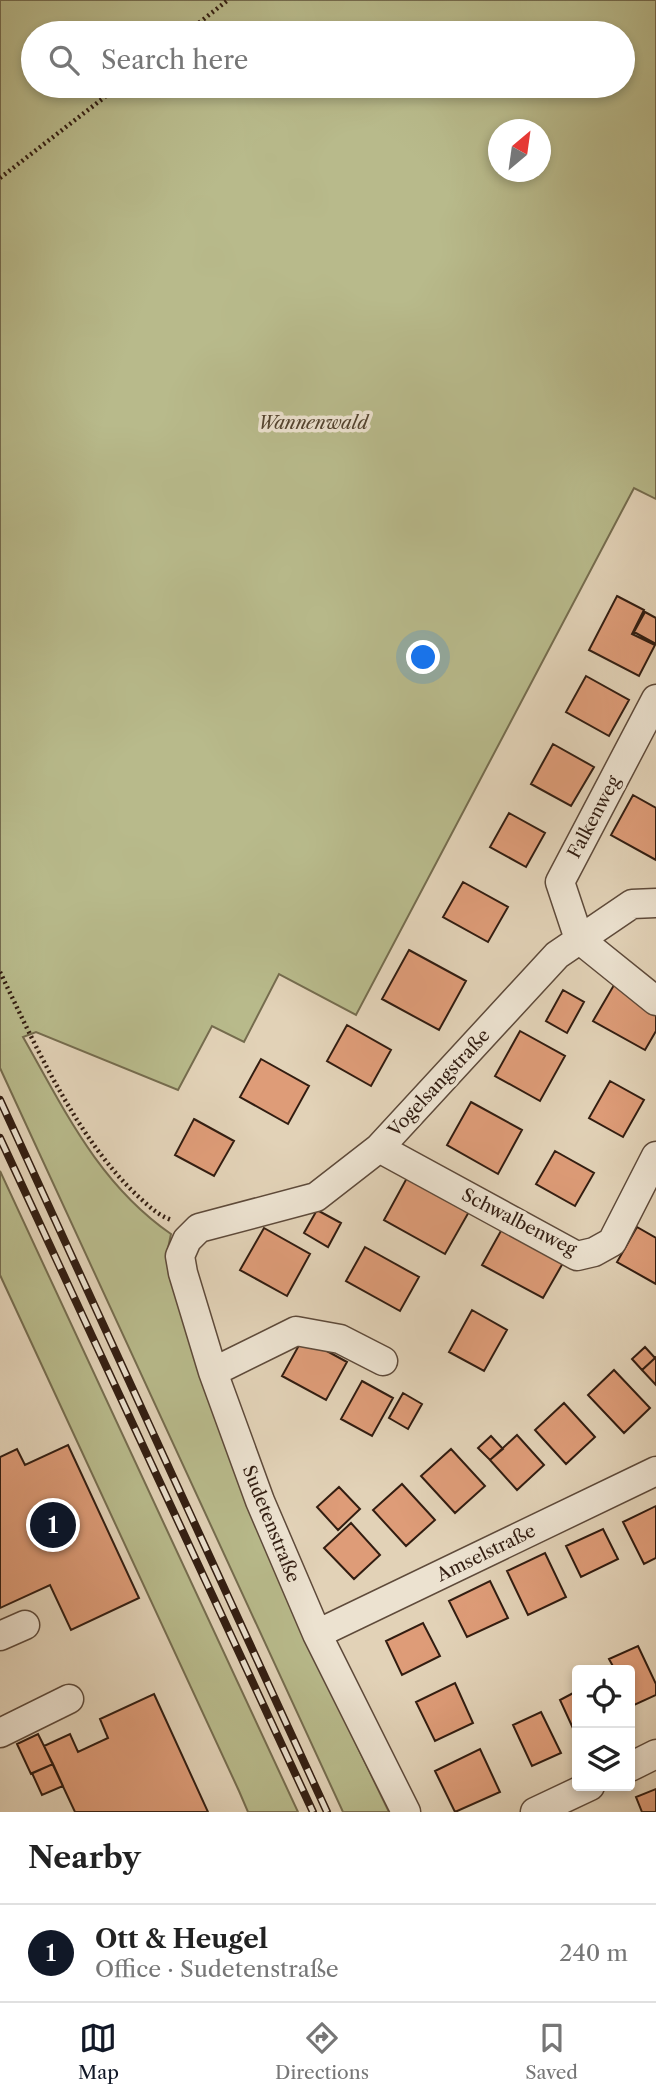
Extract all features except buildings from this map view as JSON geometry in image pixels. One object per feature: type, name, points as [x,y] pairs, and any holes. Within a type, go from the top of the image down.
[{"type":"street","name":"Falkenweg","points":[[579,939],[560,882],[656,699]]},
{"type":"street","name":"Vogelsangstraße","points":[[199,1228],[316,1197],[379,1148],[557,955],[632,904],[656,903]]},
{"type":"street","points":[[579,939],[656,1001]]},
{"type":"street","name":"Schwalbenweg","points":[[379,1148],[577,1256],[594,1252],[612,1242],[656,1156]]},
{"type":"street","name":"Sudetenstraße","points":[[199,1228],[187,1240],[180,1256],[213,1372],[260,1501],[317,1634],[406,1812]]},
{"type":"street","points":[[213,1372],[296,1331],[340,1339],[383,1361]]},
{"type":"street","name":"Amselstraße","points":[[317,1634],[656,1471]]},
{"type":"street","points":[[0,1733],[69,1699]]},
{"type":"street","points":[[635,1764],[656,1754]]},
{"type":"street","points":[[535,1812],[579,1791]]},
{"type":"path","points":[[201,21],[228,0]]},
{"type":"path","points":[[0,178],[103,98]]},
{"type":"path","points":[[0,972],[30,1036],[91,1144],[124,1183],[161,1216],[199,1228]]},
{"type":"green space","name":"Wannenwald","points":[[0,0],[656,0],[656,499],[634,488],[356,1015],[279,974],[244,1042],[212,1026],[178,1090],[36,1032],[23,1037],[69,1119],[104,1169],[123,1193],[171,1234],[167,1253],[169,1275],[201,1374],[306,1640],[389,1812],[343,1812],[0,1068]]},
{"type":"green space","points":[[0,1171],[298,1812],[248,1812],[0,1275]]},
{"type":"railway","points":[[0,1100],[327,1812]]},
{"type":"railway","points":[[0,1138],[313,1812]]},
{"type":"place","name":"Ott & Heugel","points":[[53,1525]]}]
